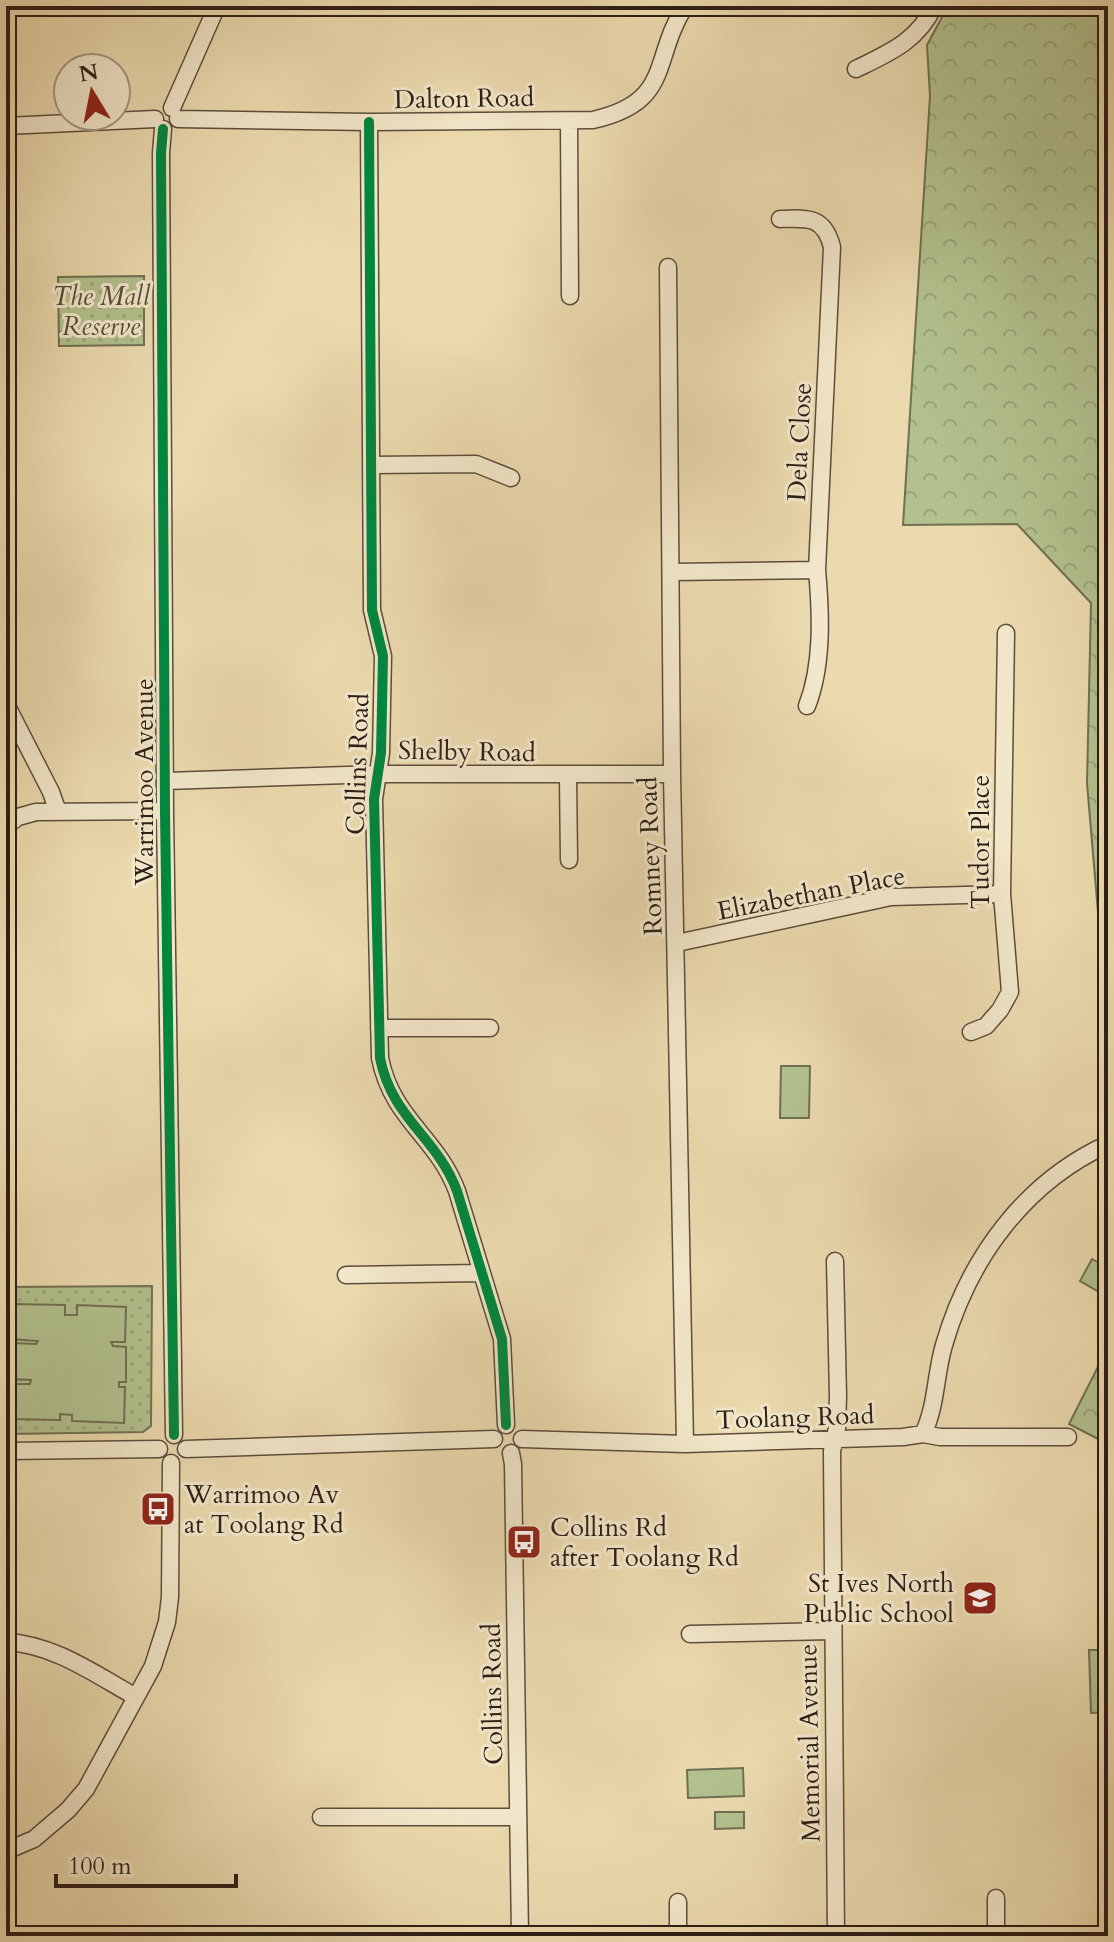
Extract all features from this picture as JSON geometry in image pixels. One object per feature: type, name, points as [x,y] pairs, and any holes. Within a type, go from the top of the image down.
[{"type":"street","points":[[6,126],[159,124],[161,108],[175,113],[217,6]]},
{"type":"street","name":"Dalton Road","points":[[175,113],[369,122],[593,120],[614,115],[640,100],[662,67],[685,6]]},
{"type":"street","points":[[856,69],[910,41],[928,20],[934,6]]},
{"type":"street","points":[[569,121],[570,296]]},
{"type":"street","name":"Collins Road","points":[[369,122],[372,610],[383,656],[381,753],[374,799],[380,1058],[388,1087],[407,1119],[437,1152],[450,1173],[502,1339],[506,1425]]},
{"type":"street","name":"Warrimoo Avenue","points":[[159,124],[174,1435]]},
{"type":"street","name":"Dela Close","points":[[780,219],[808,218],[822,225],[829,233],[832,247],[817,570],[820,601],[816,684],[807,706]]},
{"type":"street","name":"Romney Road","points":[[668,267],[672,774],[685,1444]]},
{"type":"street","points":[[371,465],[476,464],[511,478]]},
{"type":"street","points":[[672,572],[817,570]]},
{"type":"street","name":"Tudor Place","points":[[971,1032],[986,1026],[1010,992],[1002,894],[1006,633]]},
{"type":"street","points":[[6,704],[58,812]]},
{"type":"street","name":"Shelby Road","points":[[166,781],[378,774],[672,774]]},
{"type":"street","points":[[568,776],[569,860]]},
{"type":"street","points":[[6,826],[18,817],[36,812],[165,811]]},
{"type":"street","name":"Elizabethan Place","points":[[677,943],[891,897],[1002,894]]},
{"type":"street","points":[[379,1028],[490,1028]]},
{"type":"street","points":[[923,1434],[932,1414],[942,1349],[953,1314],[989,1246],[1037,1189],[1067,1166],[1108,1144]]},
{"type":"street","name":"Memorial Avenue","points":[[835,1261],[838,1396],[832,1451],[832,1631],[836,1936]]},
{"type":"street","points":[[346,1275],[480,1273]]},
{"type":"street","points":[[506,1425],[517,1429],[522,1439],[519,1448],[511,1453],[499,1450],[494,1439],[498,1430],[506,1425]]},
{"type":"street","name":"Toolang Road","points":[[522,1439],[685,1444],[923,1434],[940,1437],[1068,1437]]},
{"type":"street","points":[[174,1435],[183,1440],[186,1449],[183,1458],[171,1463],[163,1459],[159,1449],[162,1439],[174,1435]]},
{"type":"street","points":[[186,1449],[494,1439]]},
{"type":"street","points":[[6,1451],[159,1449]]},
{"type":"street","name":"Collins Road","points":[[511,1453],[520,1936]]},
{"type":"street","points":[[6,1851],[34,1839],[68,1810],[86,1789],[153,1666],[167,1622],[170,1597],[171,1463]]},
{"type":"street","points":[[690,1634],[832,1631]]},
{"type":"street","points":[[6,1642],[54,1652],[136,1697]]},
{"type":"street","points":[[321,1817],[517,1817]]},
{"type":"street","points":[[996,1898],[996,1936]]},
{"type":"street","points":[[678,1902],[678,1936]]},
{"type":"green space","points":[[948,6],[1108,6],[1108,1030],[1087,783],[1091,603],[1017,524],[903,525],[930,96],[927,45]]},
{"type":"green space","name":"The Mall Reserve","points":[[144,276],[144,345],[59,346],[58,277]]},
{"type":"green space","points":[[781,1066],[810,1066],[809,1118],[780,1118]]},
{"type":"green space","points":[[1092,1259],[1108,1268],[1108,1297],[1080,1281]]},
{"type":"green space","points":[[152,1286],[151,1426],[143,1432],[6,1434],[6,1287]]},
{"type":"green space","points":[[12,1304],[65,1305],[65,1315],[77,1315],[77,1305],[126,1307],[125,1342],[111,1342],[113,1346],[126,1347],[126,1382],[119,1382],[119,1387],[125,1387],[124,1423],[72,1421],[72,1415],[60,1414],[60,1420],[10,1419],[10,1384],[30,1384],[31,1380],[10,1379],[11,1343],[36,1344],[38,1341],[11,1339]]},
{"type":"green space","points":[[1108,1347],[1108,1444],[1069,1424]]},
{"type":"green space","points":[[1089,1650],[1108,1650],[1108,1712],[1091,1713]]},
{"type":"green space","points":[[743,1768],[744,1796],[688,1798],[687,1770]]},
{"type":"green space","points":[[715,1812],[744,1812],[744,1828],[715,1829]]},
{"type":"cycle path","points":[[369,122],[372,610],[383,656],[381,753],[374,799],[380,1058],[394,1097],[438,1156],[457,1191],[502,1339],[506,1425]]},
{"type":"cycle path","points":[[163,129],[165,811],[174,1435]]},
{"type":"place","name":"Warrimoo Av at Toolang Rd","points":[[158,1509]]},
{"type":"place","name":"Collins Rd after Toolang Rd","points":[[524,1542]]},
{"type":"place","name":"St Ives North Public School","points":[[980,1598]]}]
